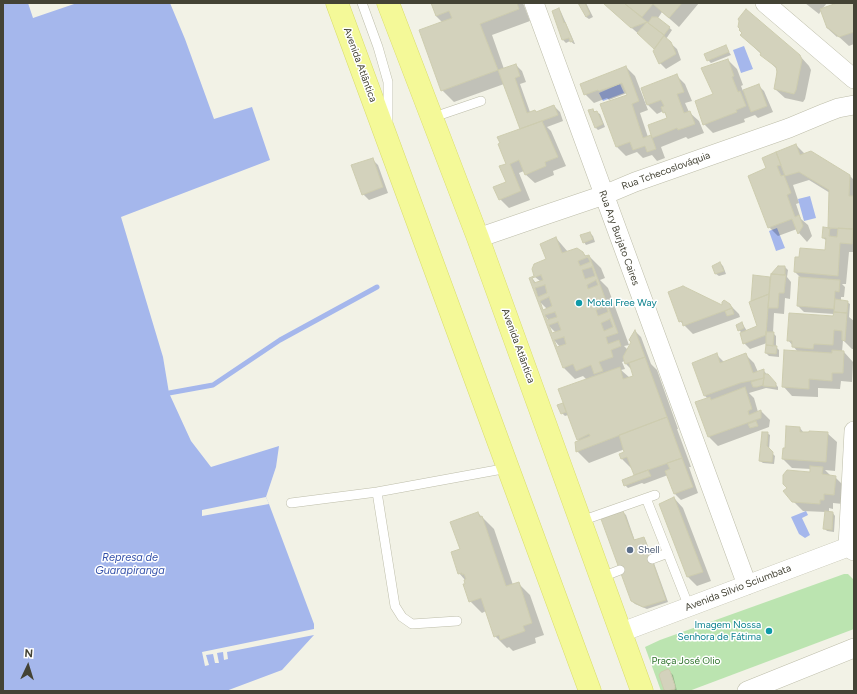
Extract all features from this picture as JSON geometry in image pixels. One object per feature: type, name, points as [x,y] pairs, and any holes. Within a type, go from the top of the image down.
[{"type":"main road","name":"Avenida Atlântica","points":[[337,3],[590,691]]},
{"type":"main road","name":"Avenida Atlântica","points":[[388,3],[478,238],[581,521],[611,574],[622,632],[642,691]]},
{"type":"street","name":"Rua Ary Burjato Caires","points":[[534,3],[747,585]]},
{"type":"street","points":[[765,3],[854,79]]},
{"type":"street","name":"Rua Tchecoslováquia","points":[[478,238],[604,195],[635,182],[789,128],[838,108],[854,105]]},
{"type":"street","points":[[851,549],[854,431]]},
{"type":"street","name":"Avenida Silvio Sciumbata","points":[[622,632],[747,585],[851,549]]},
{"type":"street","points":[[747,691],[782,685],[854,648]]},
{"type":"lane","points":[[362,3],[378,47],[388,82],[388,142]]},
{"type":"lane","points":[[431,118],[481,101]]},
{"type":"lane","points":[[290,503],[377,492],[508,468]]},
{"type":"lane","points":[[377,492],[395,606],[402,617],[412,624],[457,621]]},
{"type":"lane","points":[[581,521],[655,495]]},
{"type":"lane","points":[[646,498],[689,607]]},
{"type":"lane","points":[[652,559],[668,553]]},
{"type":"green space","name":"Praça José Olio","points":[[844,574],[848,574],[854,580],[854,629],[689,691],[661,691],[645,647],[660,640]]},
{"type":"water","name":"Represa de Guarapiranga","points":[[3,3],[28,3],[33,18],[77,3],[170,3],[185,39],[214,119],[252,107],[270,160],[121,217],[163,357],[169,393],[191,441],[211,467],[279,446],[276,467],[266,497],[314,624],[314,635],[282,670],[226,691],[3,691]]},
{"type":"water","points":[[744,46],[753,69],[741,73],[733,50]]},
{"type":"water","points":[[620,84],[624,93],[603,101],[599,93]]},
{"type":"water","points":[[810,196],[816,218],[804,221],[798,199]]},
{"type":"water","points":[[777,228],[785,248],[776,251],[769,231]]},
{"type":"water","points":[[806,511],[808,515],[802,518],[810,535],[805,538],[799,534],[791,517]]},
{"type":"pier","points":[[266,497],[269,504],[202,516],[202,510]]},
{"type":"pier","points":[[314,629],[314,635],[227,652],[228,659],[224,660],[223,652],[217,653],[219,663],[215,663],[213,654],[206,655],[209,665],[205,666],[202,652]]},
{"type":"building","points":[[431,3],[517,3],[519,9],[480,24],[498,70],[441,91],[419,30],[452,18],[449,11],[436,16]]},
{"type":"building","points":[[578,3],[585,3],[590,14],[586,17]]},
{"type":"building","points":[[624,3],[647,22],[631,28],[604,4]]},
{"type":"building","points":[[682,3],[669,18],[653,4],[642,17],[625,4]]},
{"type":"building","points":[[837,3],[854,3],[854,32],[839,37],[827,28],[820,9]]},
{"type":"building","points":[[559,8],[564,23],[565,22],[573,41],[570,42],[569,38],[562,40],[552,11]]},
{"type":"building","points":[[746,9],[800,55],[802,60],[794,94],[774,89],[777,72],[776,67],[760,55],[761,53],[740,35],[742,33],[738,27],[738,19]]},
{"type":"building","points":[[652,17],[657,17],[670,27],[664,35],[648,23]]},
{"type":"building","points":[[647,22],[664,35],[654,49],[637,33]]},
{"type":"building","points":[[664,36],[671,42],[676,54],[659,64],[653,51]]},
{"type":"building","points":[[726,45],[729,52],[707,61],[704,54]]},
{"type":"building","points":[[728,59],[734,76],[732,77],[746,106],[736,110],[737,112],[703,125],[695,101],[713,94],[701,68]]},
{"type":"building","points":[[516,64],[520,76],[515,78],[527,113],[535,110],[536,112],[554,105],[558,115],[520,129],[498,70]]},
{"type":"building","points":[[626,66],[639,101],[632,104],[643,138],[651,135],[656,149],[647,152],[645,146],[633,150],[630,142],[616,147],[600,104],[627,95],[622,83],[584,95],[580,84]]},
{"type":"building","points":[[677,74],[684,92],[677,94],[684,113],[690,111],[695,124],[678,130],[677,128],[652,138],[648,125],[667,118],[661,107],[664,106],[661,100],[647,105],[641,88]]},
{"type":"building","points":[[759,84],[767,106],[751,112],[743,90]]},
{"type":"building","points":[[593,109],[594,112],[597,111],[603,124],[595,128],[588,110]]},
{"type":"building","points":[[542,121],[558,157],[545,162],[546,166],[525,175],[519,160],[510,164],[521,191],[499,200],[493,187],[506,182],[499,166],[506,164],[498,144],[500,143],[497,137]]},
{"type":"building","points":[[796,144],[800,155],[811,151],[850,175],[849,196],[854,196],[853,229],[828,228],[829,190],[799,172],[785,176],[776,152]]},
{"type":"building","points":[[776,152],[781,165],[777,166],[781,176],[784,175],[791,193],[787,195],[795,217],[799,215],[803,226],[798,234],[792,219],[768,228],[748,176],[766,168],[762,158]]},
{"type":"building","points":[[373,158],[383,187],[362,195],[351,165]]},
{"type":"building","points":[[823,227],[830,228],[829,236],[837,237],[838,228],[853,229],[852,244],[840,243],[838,276],[794,272],[795,257],[799,257],[800,248],[825,250],[826,238],[822,238]]},
{"type":"building","points":[[590,232],[593,239],[583,243],[580,235]]},
{"type":"building","name":"Motel Free Way","points":[[556,237],[562,253],[577,248],[583,252],[585,256],[589,255],[618,333],[606,337],[608,344],[619,340],[621,346],[611,350],[613,357],[599,362],[603,371],[594,374],[591,365],[576,371],[573,364],[563,368],[529,278],[534,276],[532,269],[534,264],[546,259],[540,244]],"holes":[[[588,257],[590,262],[580,266],[578,261]],[[592,267],[595,276],[585,279],[582,270]],[[541,275],[543,280],[534,283],[532,278]],[[596,280],[598,285],[588,289],[587,285]],[[545,285],[547,293],[538,297],[535,288]],[[549,297],[552,306],[543,310],[540,301]],[[606,306],[608,312],[598,316],[596,310]],[[555,312],[557,317],[547,320],[545,315]],[[610,319],[613,327],[604,331],[601,323]],[[558,322],[561,330],[552,333],[549,325]],[[564,337],[566,344],[557,347],[554,340]]]},
{"type":"building","points":[[720,262],[724,271],[715,274],[712,266]]},
{"type":"building","points":[[778,266],[785,266],[785,275],[771,274]]},
{"type":"building","points":[[771,274],[786,275],[784,293],[779,293],[778,308],[768,308]]},
{"type":"building","points":[[753,275],[770,277],[769,294],[751,301]]},
{"type":"building","points":[[799,277],[840,280],[839,292],[835,291],[834,309],[797,306]]},
{"type":"building","points":[[683,286],[722,305],[724,300],[730,304],[732,308],[683,326],[682,321],[679,322],[668,292]]},
{"type":"building","points":[[769,294],[766,335],[743,344],[740,333],[757,326],[749,302]]},
{"type":"building","points":[[835,299],[848,301],[847,313],[834,312]]},
{"type":"building","points":[[732,308],[734,314],[727,316],[725,311]]},
{"type":"building","points":[[834,312],[847,313],[845,341],[842,340],[842,331],[834,330],[833,345],[814,344],[813,349],[792,347],[792,341],[787,341],[789,313],[833,316]]},
{"type":"building","points":[[742,322],[744,328],[738,331],[736,325]]},
{"type":"building","points":[[635,330],[645,357],[625,364],[623,357],[631,342],[629,340]]},
{"type":"building","points":[[766,332],[774,332],[773,346],[766,345]]},
{"type":"building","points":[[766,345],[777,346],[776,354],[765,353]]},
{"type":"building","points":[[784,350],[832,353],[832,350],[844,351],[843,373],[832,373],[832,381],[809,379],[809,389],[782,387]]},
{"type":"building","points":[[717,353],[720,363],[746,353],[753,373],[764,369],[764,378],[740,383],[704,396],[692,363]]},
{"type":"building","points":[[645,357],[667,417],[576,452],[575,442],[590,436],[589,434],[577,440],[558,389],[620,367],[623,379],[633,376],[629,363]]},
{"type":"building","points":[[764,374],[768,374],[776,383],[776,387],[763,386]]},
{"type":"building","points":[[764,378],[763,385],[753,387],[751,382]]},
{"type":"building","points":[[745,387],[752,409],[748,411],[749,415],[761,410],[761,418],[708,437],[695,402],[710,397],[711,400]]},
{"type":"building","points":[[563,403],[566,412],[561,414],[557,405]]},
{"type":"building","points":[[667,417],[682,458],[634,475],[627,457],[621,459],[619,454],[624,452],[619,435]]},
{"type":"building","points":[[756,421],[758,426],[750,428],[748,424]]},
{"type":"building","points":[[786,426],[800,427],[800,432],[828,432],[826,462],[782,459],[783,448],[785,448]]},
{"type":"building","points":[[762,432],[768,432],[767,446],[773,452],[772,462],[759,461]]},
{"type":"building","points":[[682,458],[693,487],[674,494],[665,471],[670,469],[667,463]]},
{"type":"building","points":[[810,466],[823,467],[822,474],[836,476],[834,495],[824,494],[824,500],[820,500],[820,504],[792,502],[783,491],[787,488],[783,484],[783,475],[787,470],[810,472]]},
{"type":"building","points":[[648,470],[651,476],[624,486],[622,480]]},
{"type":"building","points":[[674,497],[703,572],[687,577],[659,504]]},
{"type":"building","name":"Shell","points":[[623,511],[634,540],[644,537],[666,600],[643,607],[631,601],[601,519]]},
{"type":"building","points":[[825,511],[833,512],[832,530],[823,529]]},
{"type":"building","points":[[478,512],[480,517],[482,516],[506,586],[519,582],[532,623],[523,626],[525,631],[500,640],[499,635],[494,637],[481,598],[469,602],[463,584],[465,584],[464,580],[466,579],[464,574],[458,574],[451,552],[460,549],[450,522]]},
{"type":"building","points":[[668,669],[670,671],[675,689],[667,691],[664,690],[659,675],[661,672]]},
{"type":"waterway","points":[[169,393],[213,385],[280,340],[377,287]]},
{"type":"place","name":"Motel Free Way","points":[[579,303]]},
{"type":"place","name":"Shell","points":[[630,550]]},
{"type":"place","name":"Imagem Nossa Senhora de Fátima","points":[[769,631]]}]
